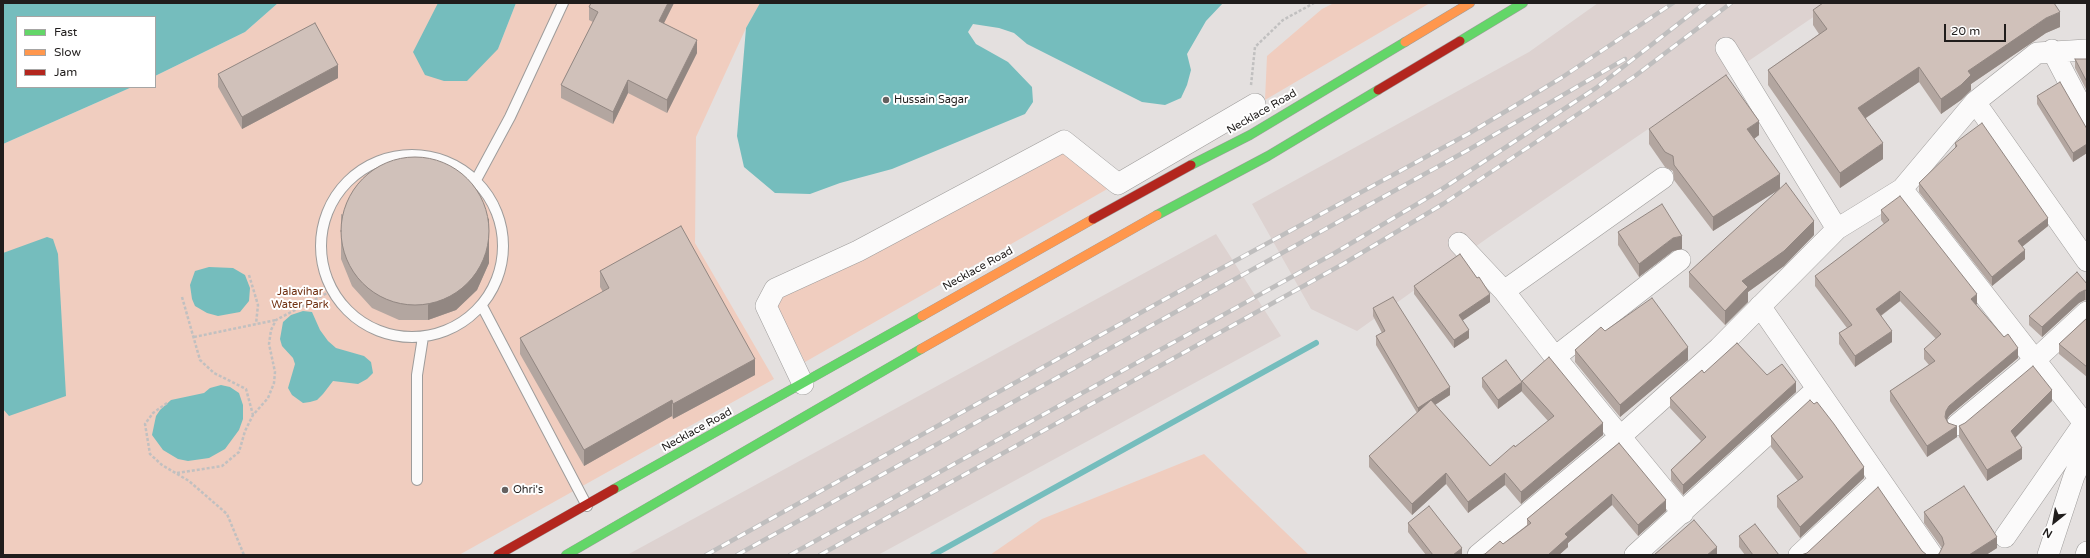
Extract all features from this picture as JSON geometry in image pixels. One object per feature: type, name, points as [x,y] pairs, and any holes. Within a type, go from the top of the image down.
[{"type":"main road","name":"Necklace Road","points":[[498,555],[1158,182],[1250,134],[1470,3]]},
{"type":"main road","points":[[566,555],[804,416],[1172,206],[1268,156],[1524,3]]},
{"type":"street","points":[[1726,48],[1837,229]]},
{"type":"street","points":[[1478,555],[1620,436],[1719,348],[1837,229],[1902,189],[1975,102],[2037,53],[2052,50],[2087,50]]},
{"type":"street","points":[[2052,50],[2087,117]]},
{"type":"street","points":[[1975,102],[2087,261]]},
{"type":"street","points":[[803,384],[766,306],[775,289],[858,251],[1064,141],[1118,184],[1255,104]]},
{"type":"street","points":[[1504,291],[1663,178]]},
{"type":"street","points":[[1902,189],[2035,360],[2085,421],[2005,536]]},
{"type":"street","points":[[1459,242],[1504,291],[1555,357],[1683,513]]},
{"type":"street","points":[[1555,357],[1680,260]]},
{"type":"street","points":[[1760,306],[1932,555]]},
{"type":"street","points":[[1957,425],[2035,360],[2087,312]]},
{"type":"street","points":[[1635,555],[1683,513],[1817,389]]},
{"type":"street","points":[[2048,555],[2074,476],[2087,448]]},
{"type":"street","points":[[1799,555],[1880,480]]},
{"type":"lane","points":[[476,180],[510,117],[564,3]]},
{"type":"lane","points":[[415,154],[448,161],[476,180],[493,202],[502,228],[504,256],[496,282],[482,306],[456,327],[424,337],[390,334],[359,321],[336,297],[333,290],[322,266],[321,232],[331,201],[353,175],[382,159],[415,154]]},
{"type":"lane","points":[[482,306],[587,506]]},
{"type":"lane","points":[[417,480],[417,375],[424,337]]},
{"type":"path","points":[[1255,104],[1251,88],[1255,47],[1283,20],[1314,3]]},
{"type":"path","points":[[249,275],[258,305],[256,324]]},
{"type":"path","points":[[194,337],[276,320],[333,290]]},
{"type":"path","points":[[182,297],[200,360],[214,372],[246,389],[253,415]]},
{"type":"path","points":[[177,473],[222,466],[239,452],[244,431],[253,415],[268,398],[274,383],[275,372],[269,344],[271,330],[276,320]]},
{"type":"path","points":[[167,403],[153,412],[145,424],[150,454],[162,466],[177,473],[227,514],[244,555]]},
{"type":"shaded area","points":[[1598,3],[1834,3],[1489,237],[1357,331],[1311,309],[1252,204],[1529,52]]},
{"type":"shaded area","points":[[1216,234],[1281,336],[878,555],[627,555]]},
{"type":"green space","name":"Jalavihar Water Park","points":[[278,3],[440,3],[498,49],[516,3],[760,3],[746,28],[696,137],[695,243],[774,379],[459,555],[3,555],[3,144],[130,88],[156,88],[156,76],[245,32]]},
{"type":"green space","points":[[1334,3],[1430,3],[1265,100],[1267,56],[1322,9]]},
{"type":"green space","points":[[1065,152],[1109,188],[805,362],[776,304],[783,294]]},
{"type":"green space","points":[[1204,454],[1309,555],[990,555],[1042,519]]},
{"type":"water","points":[[3,3],[278,3],[245,32],[156,76],[156,16],[16,16],[16,88],[130,88],[3,144]]},
{"type":"water","points":[[438,3],[516,3],[498,49],[467,81],[444,81],[425,75],[413,52]]},
{"type":"water","name":"Hussain Sagar","points":[[760,3],[1223,3],[1206,21],[1187,54],[1191,70],[1187,85],[1181,98],[1165,105],[1142,102],[1027,44],[1014,33],[999,28],[973,24],[968,32],[976,44],[1008,62],[1032,87],[1033,102],[1025,114],[892,169],[840,183],[810,194],[775,193],[744,167],[737,136],[746,28]]},
{"type":"water","points":[[47,237],[53,239],[58,254],[66,396],[9,416],[3,409],[3,253]]},
{"type":"water","points":[[209,267],[233,268],[245,275],[250,288],[249,301],[240,312],[218,316],[207,313],[195,306],[192,299],[190,285],[195,271]]},
{"type":"water","points":[[303,311],[312,312],[320,330],[328,341],[336,348],[364,356],[371,362],[373,373],[367,379],[358,384],[333,381],[317,400],[310,402],[303,403],[292,395],[288,388],[295,364],[293,358],[282,346],[280,339],[283,322],[291,315]]},
{"type":"water","points":[[221,385],[230,387],[239,393],[243,405],[243,419],[239,430],[225,449],[209,458],[188,461],[178,459],[163,450],[152,435],[156,416],[160,410],[171,400],[204,393],[210,388]]},
{"type":"building","points":[[591,3],[668,3],[659,21],[697,40],[667,100],[628,80],[613,112],[561,85],[598,12],[589,7]]},
{"type":"building","points":[[1823,3],[2054,3],[2060,12],[2046,18],[1968,71],[1971,75],[1961,85],[1941,99],[1919,67],[1858,108],[1883,143],[1840,173],[1768,70],[1827,29],[1813,10]]},
{"type":"building","points":[[315,23],[338,65],[242,117],[218,74]]},
{"type":"building","points":[[2075,59],[2087,59],[2087,82]]},
{"type":"building","points":[[1726,75],[1759,121],[1747,129],[1780,174],[1713,217],[1674,165],[1673,156],[1665,152],[1649,129]]},
{"type":"building","points":[[2060,82],[2087,129],[2087,144],[2073,153],[2037,96]]},
{"type":"building","points":[[1982,123],[2048,218],[2018,241],[2025,250],[1992,277],[1919,183],[1957,146],[1955,143]]},
{"type":"building","points":[[408,157],[422,157],[443,162],[468,178],[484,203],[488,217],[488,245],[484,259],[468,284],[443,300],[422,305],[408,305],[387,300],[362,284],[346,259],[341,238],[341,224],[346,203],[362,178],[387,162]]},
{"type":"building","points":[[1786,183],[1814,221],[1784,251],[1742,281],[1748,287],[1725,311],[1689,272]]},
{"type":"building","points":[[1900,196],[1977,294],[1971,299],[2004,337],[2008,334],[2018,348],[1949,406],[1945,417],[1948,423],[1957,426],[1927,446],[1890,391],[1935,361],[1924,349],[1941,334],[1900,291],[1876,309],[1892,331],[1855,356],[1839,333],[1852,325],[1815,276],[1889,220],[1881,210]]},
{"type":"building","points":[[1662,204],[1682,236],[1673,238],[1639,264],[1618,232]]},
{"type":"building","points":[[681,226],[755,359],[673,404],[672,400],[584,450],[520,338],[609,288],[600,271]]},
{"type":"building","points":[[1460,254],[1477,278],[1479,277],[1490,294],[1459,315],[1469,330],[1454,340],[1414,286]]},
{"type":"building","points":[[2077,272],[2087,284],[2087,291],[2085,290],[2079,293],[2042,327],[2029,316]]},
{"type":"building","points":[[1393,297],[1450,387],[1418,408],[1376,336],[1385,331],[1373,308]]},
{"type":"building","points":[[1652,298],[1688,347],[1620,405],[1575,350],[1601,327],[1605,331]]},
{"type":"building","points":[[2087,318],[2087,367],[2059,344]]},
{"type":"building","points":[[1737,343],[1767,375],[1782,364],[1796,382],[1683,485],[1671,470],[1706,437],[1670,398],[1702,370],[1704,373]]},
{"type":"building","points":[[1549,357],[1603,423],[1521,492],[1505,473],[1468,502],[1446,473],[1412,504],[1369,456],[1431,400],[1490,466],[1514,445],[1515,447],[1554,416],[1522,381]]},
{"type":"building","points":[[1506,360],[1522,382],[1498,400],[1482,378]]},
{"type":"building","points":[[2033,366],[2052,390],[2011,431],[2022,448],[1987,470],[1959,426],[1965,423]]},
{"type":"building","points":[[1810,400],[1814,404],[1817,402],[1864,467],[1800,527],[1777,496],[1803,477],[1771,436]]},
{"type":"building","points":[[1619,443],[1666,500],[1638,525],[1612,494],[1565,534],[1568,537],[1548,555],[1481,555],[1485,554],[1500,541],[1503,544],[1531,523],[1527,519]]},
{"type":"building","points":[[1964,486],[1997,537],[1969,555],[1936,555],[1939,554],[1944,544],[1942,537],[1924,512]]},
{"type":"building","points":[[1878,487],[1922,551],[1927,555],[1801,555],[1807,553]]},
{"type":"building","points":[[1429,506],[1462,548],[1453,555],[1433,555],[1408,523]]},
{"type":"building","points":[[1694,520],[1717,547],[1707,555],[1654,555]]},
{"type":"building","points":[[1755,524],[1779,555],[1753,555],[1739,536]]},
{"type":"waterway","points":[[933,555],[1316,343]]},
{"type":"railway","points":[[706,555],[1176,293],[1468,134],[1561,78],[1673,3]]},
{"type":"railway","points":[[790,555],[1333,254],[1439,191],[1596,88],[1705,3]]},
{"type":"railway","points":[[820,555],[1343,264],[1443,204],[1635,76],[1731,3]]},
{"type":"railway","points":[[737,555],[1468,150],[1625,59]]},
{"type":"traffic: fast","points":[[1460,41],[1523,3]]},
{"type":"traffic: fast","points":[[1191,165],[1250,135],[1405,42]]},
{"type":"traffic: fast","points":[[1157,215],[1268,156],[1378,90]]},
{"type":"traffic: fast","points":[[614,489],[922,316]]},
{"type":"traffic: fast","points":[[566,555],[921,349]]},
{"type":"traffic: slow","points":[[1405,42],[1470,3]]},
{"type":"traffic: slow","points":[[921,349],[1157,215]]},
{"type":"traffic: slow","points":[[922,316],[1093,219]]},
{"type":"traffic: jam","points":[[1378,90],[1460,41]]},
{"type":"traffic: jam","points":[[1093,219],[1191,165]]},
{"type":"traffic: jam","points":[[498,555],[614,489]]},
{"type":"place","name":"Hussain Sagar","points":[[886,100]]},
{"type":"place","name":"Ohri's","points":[[505,490]]}]
